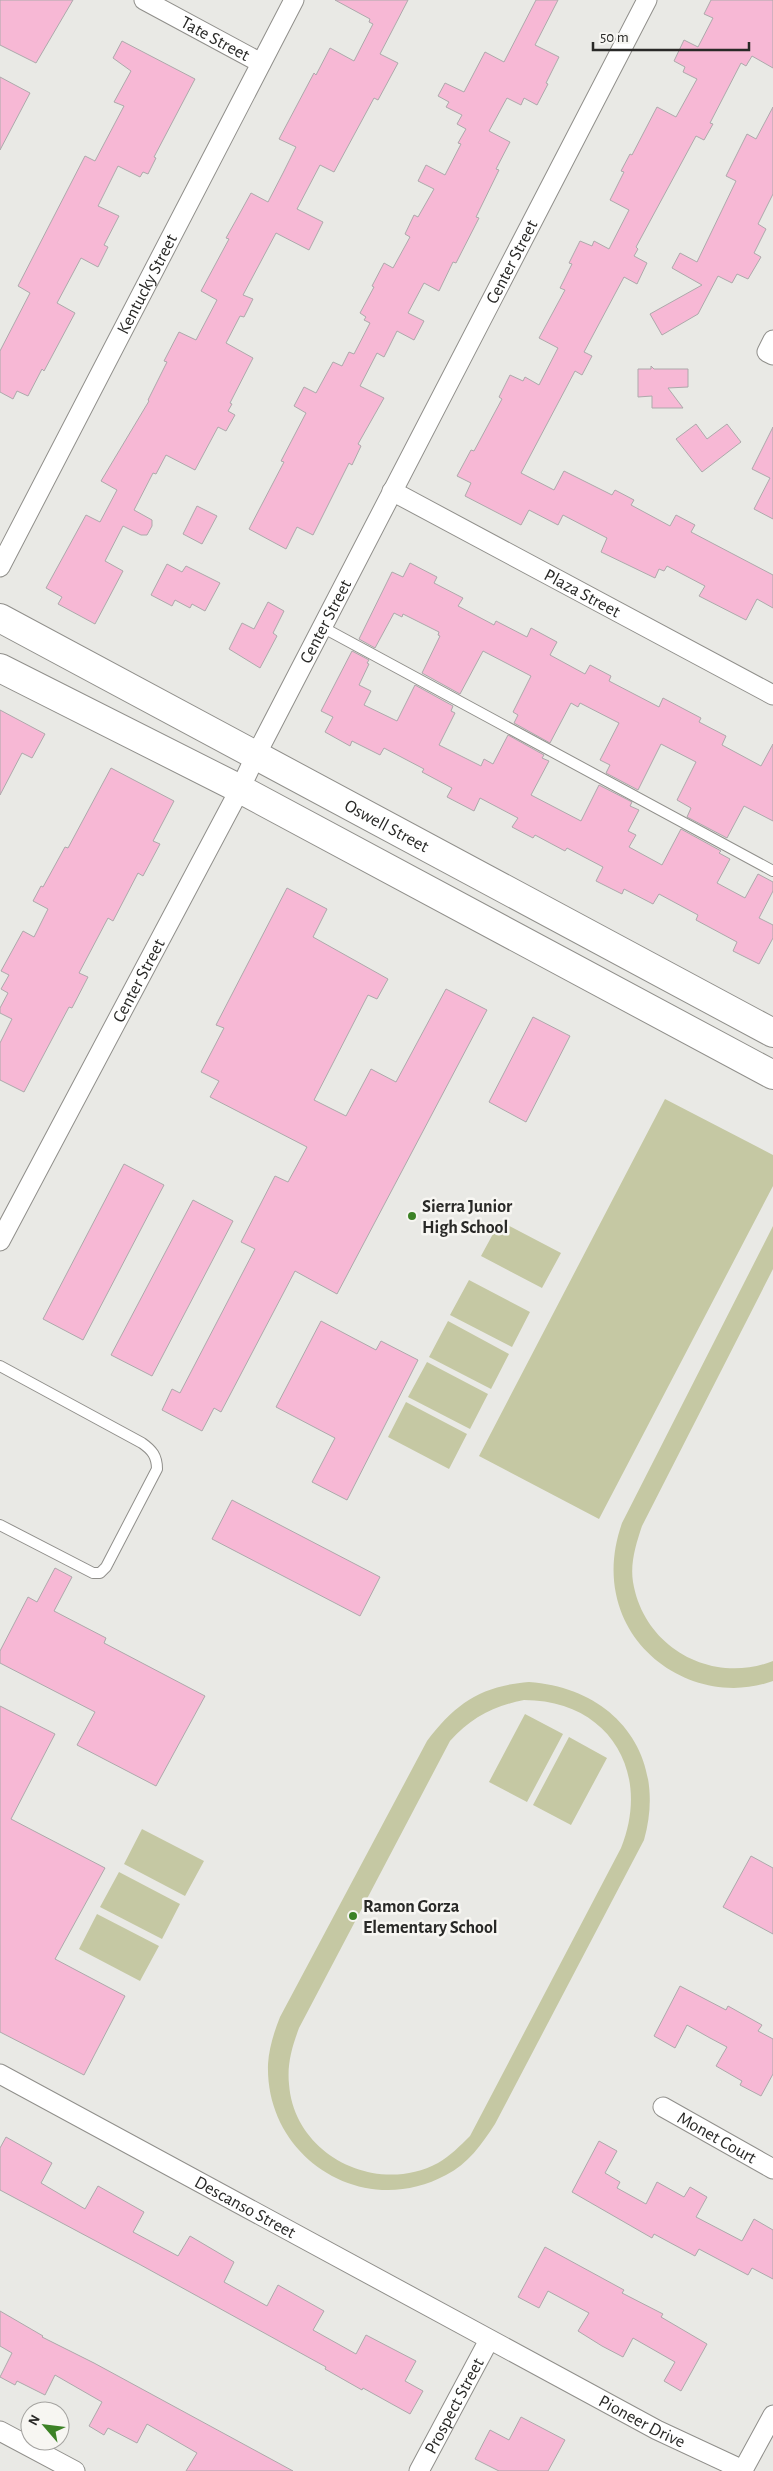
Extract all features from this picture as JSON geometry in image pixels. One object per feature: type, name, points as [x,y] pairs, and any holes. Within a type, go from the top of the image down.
[{"type":"main road","name":"Oswell Street","points":[[0,618],[773,1033]]},
{"type":"main road","name":"Oswell Street","points":[[0,668],[240,789],[773,1075]]},
{"type":"street","name":"Tate Street","points":[[144,0],[261,63]]},
{"type":"street","name":"Kentucky Street","points":[[0,567],[294,0]]},
{"type":"street","name":"Center Street","points":[[0,1241],[240,789],[392,491],[647,0]]},
{"type":"street","name":"Plaza Street","points":[[392,491],[773,695]]},
{"type":"street","name":"Descanso Street","points":[[0,2074],[489,2340]]},
{"type":"street","name":"Monet Court","points":[[663,2107],[773,2169]]},
{"type":"street","name":"Pioneer Drive","points":[[489,2340],[657,2430],[743,2470],[773,2415]]},
{"type":"street","name":"Prospect Street","points":[[419,2471],[489,2340]]},
{"type":"street","points":[[0,2431],[75,2471]]},
{"type":"lane","points":[[322,627],[773,871]]},
{"type":"lane","points":[[0,1366],[142,1443],[151,1449],[157,1459],[157,1469],[106,1567],[100,1574],[93,1573],[0,1525]]},
{"type":"green space","points":[[665,1099],[773,1155],[773,1186],[599,1519],[479,1456]]},
{"type":"green space","points":[[500,1221],[561,1253],[542,1288],[481,1256]]},
{"type":"green space","points":[[773,1226],[773,1269],[642,1526],[633,1561],[633,1582],[640,1605],[651,1626],[666,1642],[684,1655],[705,1664],[727,1668],[750,1667],[773,1661],[773,1681],[748,1687],[723,1687],[698,1682],[675,1673],[654,1659],[637,1640],[624,1619],[616,1594],[614,1558],[622,1523]]},
{"type":"green space","points":[[469,1280],[530,1312],[512,1347],[450,1315]]},
{"type":"green space","points":[[448,1321],[509,1354],[491,1389],[429,1357]]},
{"type":"green space","points":[[427,1362],[488,1394],[470,1429],[408,1397]]},
{"type":"green space","points":[[406,1402],[467,1434],[449,1469],[388,1437]]},
{"type":"green space","points":[[529,1682],[560,1687],[587,1697],[610,1712],[628,1731],[641,1754],[648,1780],[649,1809],[644,1840],[495,2124],[474,2153],[446,2175],[414,2187],[383,2190],[352,2184],[325,2172],[301,2152],[283,2127],[271,2098],[268,2064],[274,2034],[280,2017],[427,1741],[448,1716],[459,1707],[483,1692],[512,1684]],"holes":[[[524,1700],[554,1703],[579,1712],[600,1727],[616,1745],[626,1767],[631,1792],[629,1820],[621,1848],[470,2136],[455,2151],[438,2163],[414,2172],[389,2175],[365,2171],[342,2162],[322,2149],[306,2131],[294,2109],[289,2084],[289,2063],[299,2028],[450,1741],[474,1720],[502,1706]]]},
{"type":"green space","points":[[525,1714],[563,1734],[527,1802],[489,1782]]},
{"type":"green space","points":[[569,1737],[607,1758],[571,1825],[533,1805]]},
{"type":"green space","points":[[142,1829],[204,1861],[185,1896],[124,1864]]},
{"type":"green space","points":[[119,1872],[180,1904],[162,1939],[100,1907]]},
{"type":"green space","points":[[97,1914],[159,1946],[140,1981],[79,1949]]},
{"type":"building","points":[[0,0],[73,0],[36,63],[0,45]]},
{"type":"building","points":[[335,0],[408,0],[380,54],[398,63],[378,100],[374,98],[334,172],[320,165],[297,209],[323,222],[309,250],[276,233],[243,295],[253,299],[244,317],[240,316],[226,343],[253,358],[230,403],[232,404],[228,411],[235,415],[226,431],[218,427],[195,470],[166,455],[156,474],[153,473],[134,510],[152,520],[152,526],[147,535],[141,535],[123,526],[105,561],[123,571],[95,624],[58,604],[62,597],[46,588],[86,515],[100,522],[117,490],[101,481],[149,401],[167,362],[164,361],[179,332],[196,340],[217,300],[201,291],[229,239],[226,238],[251,193],[268,202],[296,147],[279,139],[314,73],[316,75],[330,48],[354,61],[373,24],[369,22],[370,19]]},
{"type":"building","points":[[536,0],[558,0],[535,45],[559,57],[546,83],[548,84],[537,105],[524,98],[521,105],[507,98],[489,131],[510,142],[496,169],[499,170],[476,217],[479,218],[456,263],[453,262],[439,291],[424,283],[408,313],[424,321],[414,340],[397,331],[384,357],[377,353],[360,386],[384,398],[358,444],[361,446],[352,465],[349,463],[313,535],[297,527],[286,549],[249,529],[284,462],[281,461],[306,413],[294,406],[304,387],[316,393],[333,362],[342,366],[349,352],[354,354],[370,323],[364,320],[366,317],[360,313],[374,287],[372,286],[384,263],[393,268],[410,237],[405,234],[414,215],[418,217],[434,189],[418,181],[426,165],[445,175],[461,144],[458,143],[466,129],[457,124],[462,115],[446,107],[449,102],[438,96],[445,83],[464,92],[485,52],[504,62]]},
{"type":"building","points":[[711,0],[773,0],[773,68],[752,56],[746,66],[741,63],[710,123],[713,124],[704,140],[696,136],[636,247],[638,249],[634,256],[647,263],[637,284],[624,277],[584,352],[592,356],[582,375],[575,371],[521,473],[554,490],[564,471],[612,495],[615,490],[634,500],[631,505],[670,526],[676,515],[695,525],[691,532],[773,575],[773,608],[757,599],[746,620],[699,596],[705,586],[667,566],[664,571],[659,569],[655,578],[601,552],[607,538],[563,515],[558,525],[529,510],[521,525],[465,496],[471,483],[457,476],[471,450],[474,451],[502,399],[499,397],[510,375],[523,381],[525,377],[539,385],[558,348],[539,338],[565,290],[560,288],[572,264],[569,263],[580,241],[592,246],[594,241],[609,249],[629,210],[610,200],[624,172],[621,171],[630,154],[632,155],[657,107],[676,117],[697,79],[683,72],[685,67],[674,61],[684,40],[698,47],[713,18],[704,14]]},
{"type":"building","points":[[122,41],[195,79],[154,157],[156,158],[148,174],[143,172],[140,177],[118,166],[98,206],[119,216],[104,245],[108,247],[98,267],[81,258],[57,303],[75,313],[44,371],[42,369],[28,396],[17,391],[13,399],[0,392],[0,351],[30,293],[18,286],[85,156],[95,161],[124,106],[114,102],[131,71],[113,58]]},
{"type":"building","points":[[0,77],[30,93],[0,150]]},
{"type":"building","points":[[773,107],[773,194],[758,224],[766,229],[754,253],[761,257],[748,279],[737,274],[732,283],[718,276],[698,314],[662,335],[650,314],[702,285],[672,268],[680,253],[697,262],[736,181],[726,176],[747,134],[756,139]]},
{"type":"building","points":[[651,366],[654,369],[688,369],[688,387],[668,388],[683,408],[652,408],[652,396],[638,397],[638,369],[651,369]]},
{"type":"building","points":[[696,424],[707,439],[727,424],[741,442],[702,472],[676,439]]},
{"type":"building","points":[[773,427],[773,519],[754,509],[770,478],[752,469]]},
{"type":"building","points":[[197,506],[217,516],[202,544],[183,534]]},
{"type":"building","points":[[410,563],[437,577],[434,583],[463,598],[458,606],[494,625],[496,621],[527,637],[531,628],[557,642],[550,655],[585,674],[590,665],[611,676],[609,681],[659,707],[663,698],[701,718],[699,722],[726,736],[722,745],[761,766],[773,744],[773,821],[744,806],[727,838],[687,817],[691,808],[677,800],[696,762],[661,744],[638,790],[606,773],[610,765],[600,760],[619,723],[580,703],[578,707],[571,703],[550,743],[514,723],[518,715],[513,712],[531,676],[483,651],[460,694],[422,673],[440,636],[438,635],[439,632],[403,614],[402,617],[394,613],[375,648],[359,639],[392,572],[403,577]]},
{"type":"building","points":[[167,564],[182,572],[186,566],[220,583],[205,611],[192,604],[190,608],[175,600],[172,606],[151,595]]},
{"type":"building","points":[[268,602],[284,611],[273,633],[277,636],[260,668],[229,649],[242,623],[254,629]]},
{"type":"building","points":[[352,651],[369,660],[359,685],[371,691],[364,705],[397,721],[415,685],[453,706],[451,711],[455,713],[439,745],[481,766],[484,759],[493,764],[508,735],[544,755],[542,758],[549,761],[531,795],[581,821],[599,785],[632,802],[630,806],[639,810],[628,831],[636,835],[629,847],[662,865],[681,829],[721,851],[719,853],[730,859],[717,883],[745,898],[758,874],[773,882],[773,891],[759,918],[773,925],[773,938],[759,964],[733,951],[737,942],[696,920],[698,915],[659,894],[653,904],[624,889],[622,894],[596,881],[603,867],[567,848],[565,851],[535,835],[533,838],[512,827],[518,818],[480,798],[474,811],[447,797],[452,788],[422,772],[424,769],[384,748],[380,755],[352,741],[350,746],[325,732],[333,717],[321,711]]},
{"type":"building","points":[[0,710],[45,734],[32,758],[22,753],[0,795]]},
{"type":"building","points":[[111,768],[174,801],[153,841],[160,844],[143,876],[138,873],[113,921],[108,918],[79,973],[88,977],[72,1008],[69,1007],[24,1092],[0,1080],[0,1043],[12,1019],[0,1013],[0,1008],[8,993],[1,989],[9,975],[1,971],[23,931],[34,937],[48,909],[33,901],[65,847],[68,848]]},
{"type":"building","points":[[287,888],[327,909],[313,937],[388,979],[377,999],[368,995],[314,1100],[346,1116],[371,1069],[396,1082],[446,989],[487,1010],[337,1294],[295,1271],[221,1412],[214,1408],[202,1431],[162,1410],[172,1389],[180,1393],[255,1249],[241,1242],[275,1176],[288,1182],[307,1147],[210,1097],[219,1081],[201,1072],[224,1028],[216,1025]]},
{"type":"building","points":[[533,1017],[570,1036],[526,1122],[489,1102]]},
{"type":"building","points":[[124,1164],[164,1185],[83,1340],[43,1319]]},
{"type":"building","points":[[193,1200],[233,1221],[152,1376],[111,1355]]},
{"type":"building","points":[[321,1321],[376,1350],[381,1341],[418,1360],[347,1500],[312,1482],[335,1438],[276,1407]]},
{"type":"building","points":[[232,1500],[380,1577],[360,1616],[212,1539]]},
{"type":"building","points":[[55,1568],[72,1577],[54,1611],[106,1638],[104,1643],[205,1696],[156,1786],[77,1745],[95,1712],[0,1663],[0,1651],[28,1597],[37,1602]]},
{"type":"building","points":[[0,1706],[55,1734],[11,1819],[105,1868],[55,1959],[125,1996],[84,2075],[0,2032]]},
{"type":"building","points":[[751,1856],[773,1868],[773,1934],[723,1907]]},
{"type":"building","points":[[680,1986],[726,2010],[728,2006],[762,2025],[758,2031],[773,2039],[773,2074],[761,2096],[740,2085],[742,2081],[716,2066],[727,2047],[687,2025],[675,2048],[654,2036]]},
{"type":"building","points":[[6,2137],[52,2163],[41,2183],[85,2209],[98,2186],[144,2212],[133,2232],[178,2256],[190,2236],[234,2262],[224,2282],[267,2306],[278,2285],[324,2311],[313,2330],[356,2354],[366,2335],[416,2361],[405,2381],[423,2391],[410,2414],[363,2388],[362,2390],[325,2369],[326,2367],[0,2190],[0,2148]]},
{"type":"building","points":[[599,2141],[617,2151],[605,2173],[620,2182],[617,2188],[646,2204],[657,2182],[684,2197],[690,2187],[707,2197],[696,2217],[742,2241],[754,2219],[773,2230],[773,2279],[752,2268],[748,2275],[699,2249],[695,2256],[654,2234],[652,2238],[572,2192]]},
{"type":"building","points":[[545,2247],[624,2290],[622,2293],[663,2314],[661,2317],[707,2344],[681,2391],[664,2381],[675,2362],[633,2338],[623,2357],[602,2346],[578,2331],[589,2313],[548,2291],[539,2308],[518,2297]]},
{"type":"building","points":[[0,2311],[42,2337],[94,2363],[293,2471],[186,2471],[197,2453],[147,2424],[137,2443],[108,2428],[104,2435],[89,2426],[102,2402],[55,2375],[45,2395],[17,2381],[15,2385],[0,2377],[12,2353],[0,2346]]},
{"type":"building","points":[[521,2417],[565,2440],[548,2471],[499,2471],[475,2459],[490,2430],[509,2440]]},
{"type":"place","name":"Sierra Junior High School","points":[[412,1216]]},
{"type":"place","name":"Ramon Gorza Elementary School","points":[[353,1916]]}]
